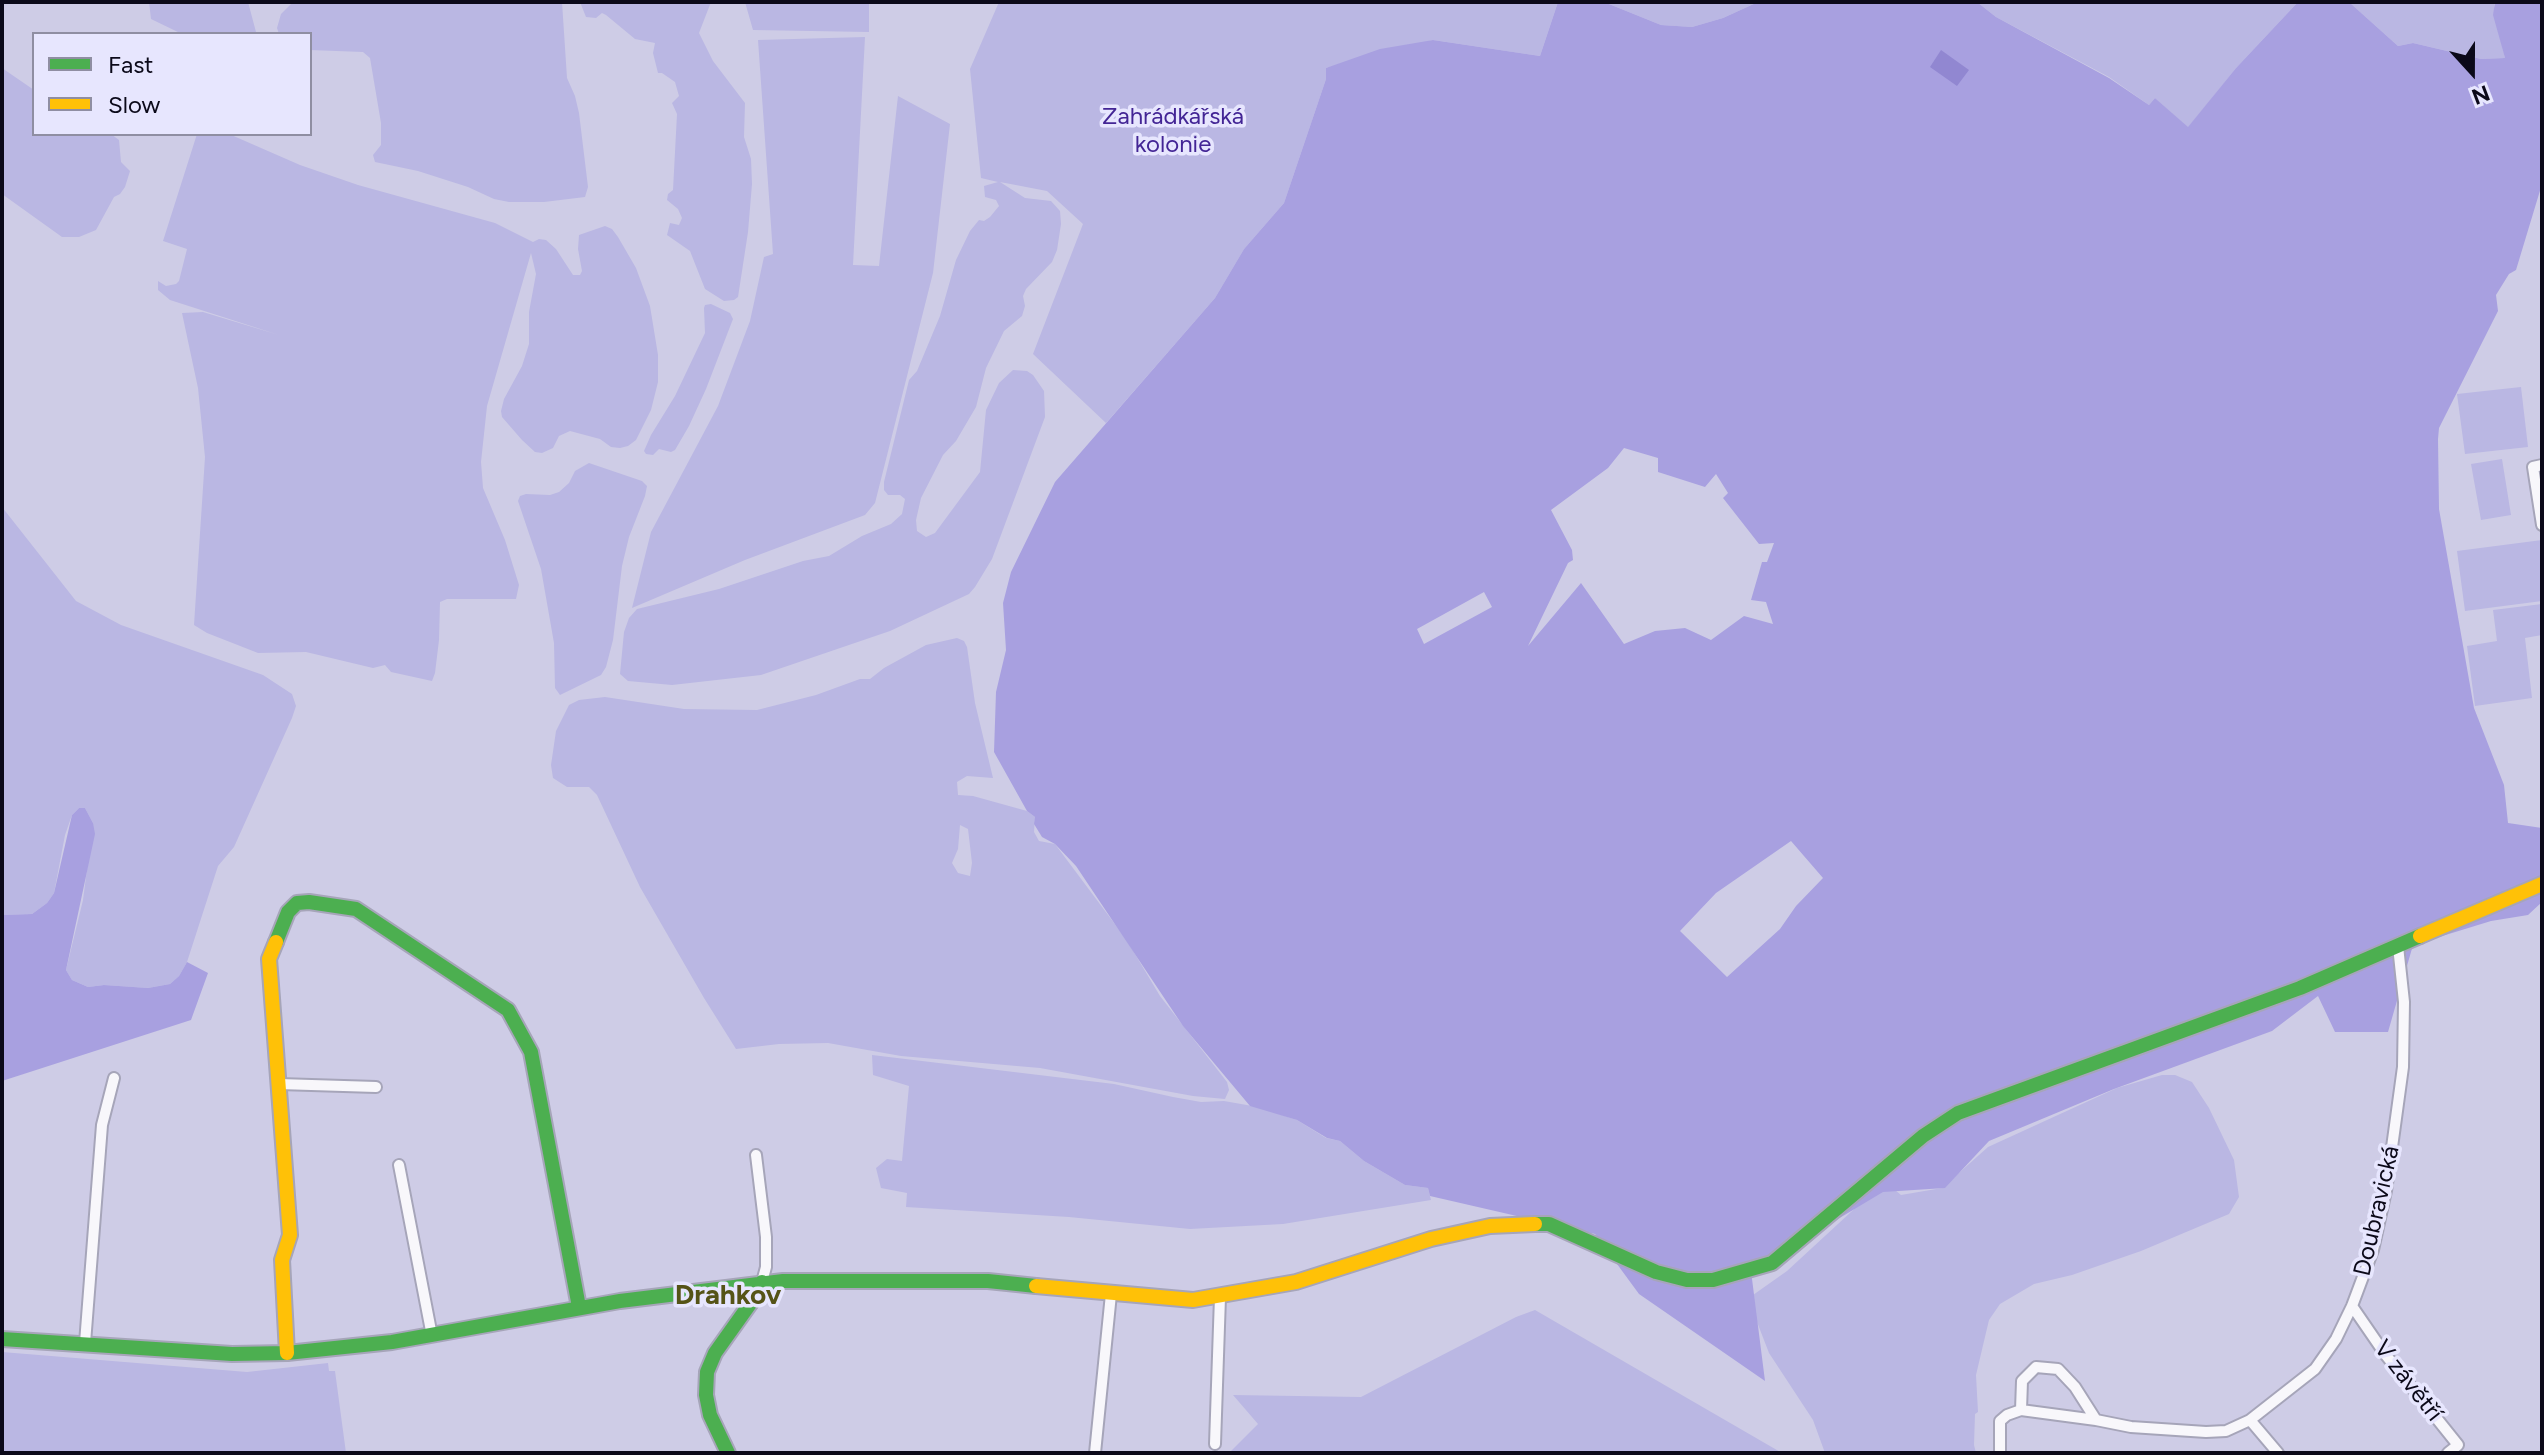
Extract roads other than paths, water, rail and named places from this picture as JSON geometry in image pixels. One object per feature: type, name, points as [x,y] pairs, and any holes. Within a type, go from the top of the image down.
[{"type":"street","points":[[2538,466],[2542,525]]},
{"type":"street","points":[[2,1339],[232,1354],[287,1353],[432,1336],[579,1307],[762,1282],[988,1281],[1162,1299],[1220,1297],[1296,1282],[1452,1233],[1519,1223],[1549,1224],[1656,1272],[1687,1280],[1713,1280],[1772,1263],[1923,1136],[1958,1113],[2300,988],[2542,884]]},
{"type":"street","points":[[287,1353],[282,1260],[290,1235],[269,959],[288,912],[297,903],[356,909],[508,1010],[531,1052],[579,1307]]},
{"type":"street","name":"Doubravická","points":[[2021,1410],[2131,1427],[2226,1431],[2250,1420],[2315,1369],[2336,1339],[2352,1306],[2373,1250],[2386,1191],[2403,1067],[2404,1002],[2398,946]]},
{"type":"street","points":[[85,1343],[102,1125],[114,1078]]},
{"type":"street","points":[[279,1084],[376,1087]]},
{"type":"street","points":[[728,1453],[710,1415],[706,1395],[707,1372],[715,1353],[757,1294],[766,1267],[766,1237],[756,1155]]},
{"type":"street","points":[[399,1165],[432,1336]]},
{"type":"street","points":[[1095,1453],[1111,1294]]},
{"type":"street","points":[[1215,1444],[1220,1297]]},
{"type":"street","name":"V závětří","points":[[2352,1306],[2385,1354],[2458,1445],[2448,1453]]},
{"type":"street","points":[[2000,1453],[2000,1421],[2021,1410],[2022,1381],[2036,1367],[2058,1369],[2075,1387],[2096,1420]]},
{"type":"street","points":[[2250,1420],[2277,1453]]},
{"type":"district","name":"Drahkov","points":[[728,1296]]},
{"type":"park label","name":"Zahrádkářská kolonie","points":[[1173,131]]}]
